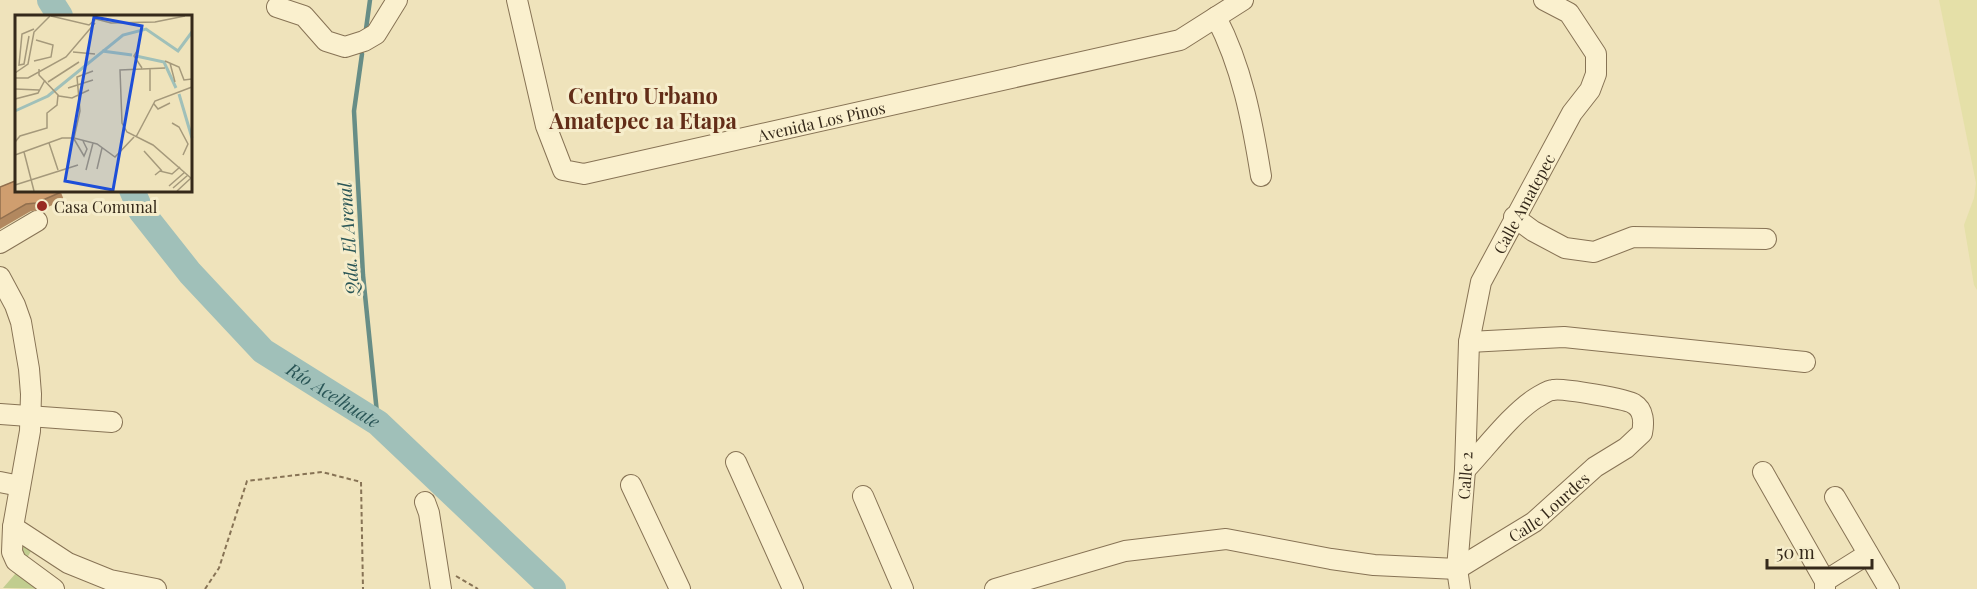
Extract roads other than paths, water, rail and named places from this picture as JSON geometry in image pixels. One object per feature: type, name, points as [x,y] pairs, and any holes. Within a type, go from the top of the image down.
[{"type":"street","points":[[277,7],[309,8],[326,41],[345,47],[364,41],[376,34],[397,0]]},
{"type":"street","name":"Avenida Los Pinos","points":[[518,0],[546,126],[563,170],[584,174],[1180,40],[1243,0]]},
{"type":"street","points":[[1544,0],[1574,7]]},
{"type":"street","name":"Calle Amatepec","points":[[1469,352],[1481,282],[1514,217],[1572,113],[1590,90],[1596,74],[1596,54],[1574,7]]},
{"type":"street","points":[[1216,17],[1238,67],[1248,105],[1261,176]]},
{"type":"street","points":[[1514,217],[1533,231],[1565,248],[1594,252],[1633,237],[1766,239]]},
{"type":"street","points":[[0,243],[37,221]]},
{"type":"street","points":[[0,277],[15,305],[23,330],[29,369],[32,416],[11,547],[14,557],[21,565],[54,589]]},
{"type":"street","points":[[1469,352],[1564,337],[1805,362]]},
{"type":"street","name":"Calle 2","points":[[1459,579],[1469,352]]},
{"type":"street","name":"Calle Lourdes","points":[[1459,579],[1534,522],[1595,467],[1626,448],[1642,433],[1644,418],[1635,404],[1611,397],[1552,390],[1534,399],[1465,470]]},
{"type":"street","points":[[0,414],[112,422]]},
{"type":"street","points":[[736,462],[793,589]]},
{"type":"street","points":[[1763,472],[1825,585],[1868,554]]},
{"type":"street","points":[[0,482],[20,486]]},
{"type":"street","points":[[631,485],[680,589]]},
{"type":"street","points":[[862,496],[903,589]]},
{"type":"street","points":[[1835,497],[1889,589]]},
{"type":"street","points":[[425,502],[429,513],[441,589]]},
{"type":"street","points":[[13,527],[68,563],[110,580],[156,589]]},
{"type":"street","points":[[995,589],[1125,551],[1226,539],[1331,559],[1459,579]]},
{"type":"waterway","name":"Río Acelhuate","points":[[50,0],[59,15]]},
{"type":"waterway","name":"Qda. El Arenal","points":[[366,29],[370,0]]},
{"type":"waterway","name":"Qda. El Arenal","points":[[362,54],[354,111],[363,275],[378,423]]},
{"type":"waterway","name":"Río Acelhuate","points":[[133,192],[141,211],[190,273],[263,351],[378,423],[553,589]]},
{"type":"place","name":"Casa Comunal","points":[[42,206]]},
{"type":"district","name":"Centro Urbano Amatepec 1a Etapa","points":[[643,108]]}]
